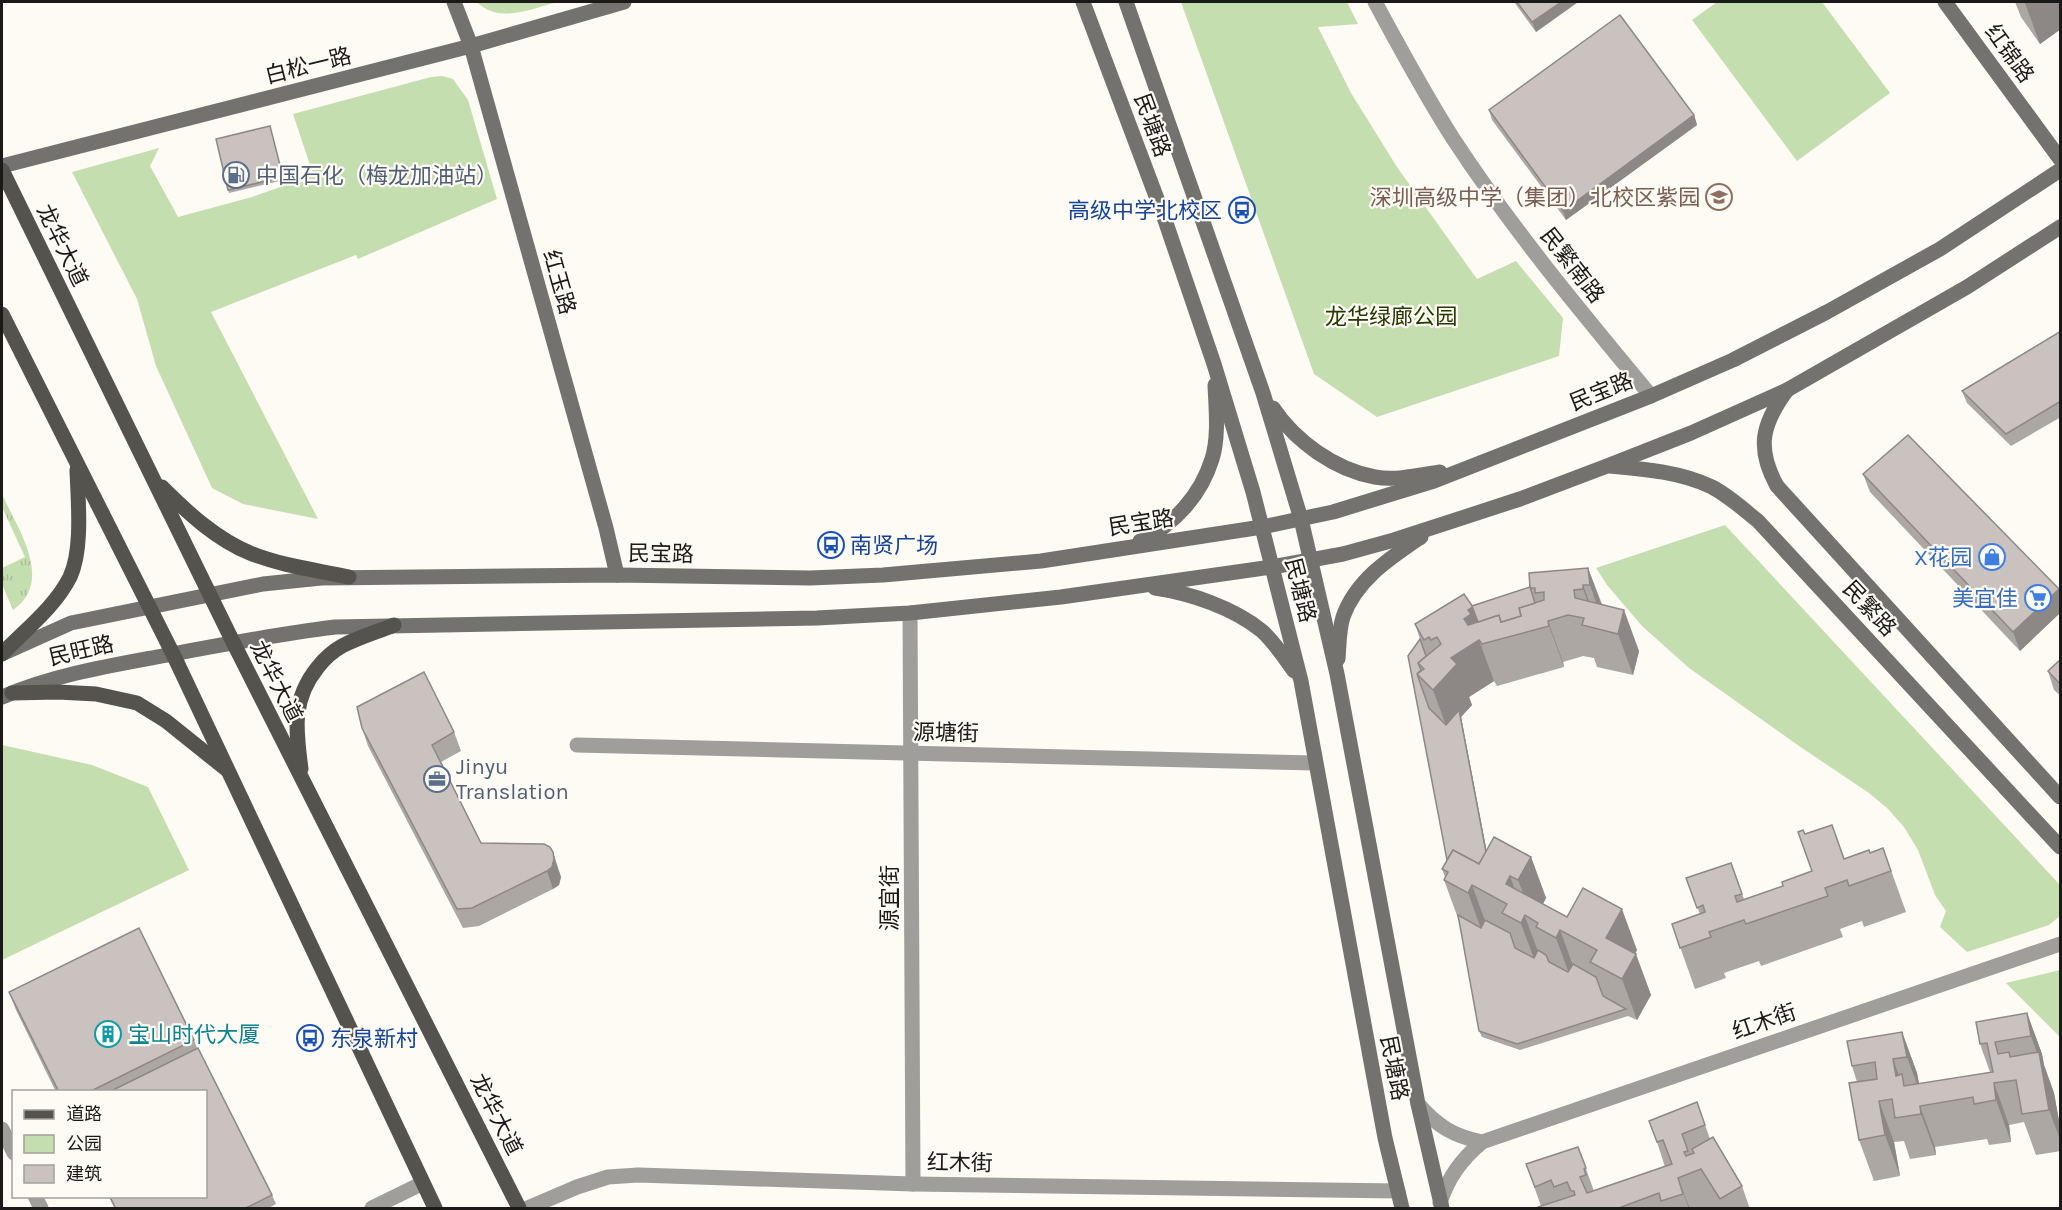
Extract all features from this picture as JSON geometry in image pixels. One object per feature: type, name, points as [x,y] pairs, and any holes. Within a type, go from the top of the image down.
[{"type":"main road","name":"红玉路","points":[[454,2],[471,46],[606,528],[617,575]]},
{"type":"main road","name":"白松一路","points":[[2,168],[471,46],[624,2]]},
{"type":"main road","name":"民塘路","points":[[1083,2],[1165,220],[1214,364],[1262,526],[1301,681],[1385,1138],[1402,1209]]},
{"type":"main road","name":"民塘路","points":[[1126,2],[1263,393],[1301,519],[1337,674],[1418,1104],[1441,1206]]},
{"type":"main road","name":"红锦路","points":[[1945,2],[2061,159]]},
{"type":"main road","name":"龙华大道","points":[[2,168],[233,642],[519,1209]]},
{"type":"main road","name":"民宝路","points":[[150,607],[262,584],[321,578],[617,575],[810,578],[883,575],[1041,561],[1301,519],[1357,506],[1467,469],[1651,396],[1733,360],[1827,312],[1940,249],[2061,170]]},
{"type":"main road","points":[[173,654],[233,642],[335,627],[817,618],[910,613],[1061,597],[1310,561],[1395,540],[1520,499],[1692,433],[1787,390],[1967,287],[2061,228]]},
{"type":"main road","points":[[2,314],[173,654],[435,1209]]},
{"type":"main road","points":[[1125,548],[1164,528],[1193,498],[1208,470],[1214,447],[1216,411],[1214,364]]},
{"type":"main road","name":"民繁路","points":[[1787,390],[1771,414],[1764,440],[1768,467],[1777,486],[2061,797]]},
{"type":"main road","points":[[1263,393],[1282,421],[1296,436],[1350,470],[1375,477],[1395,478],[1467,469]]},
{"type":"main road","points":[[2,654],[60,593],[71,575],[79,527],[77,464]]},
{"type":"main road","name":"民繁路","points":[[1607,466],[1643,469],[1691,479],[1735,502],[1758,521],[2061,847]]},
{"type":"main road","points":[[153,478],[205,526],[249,552],[295,566],[349,577]]},
{"type":"main road","points":[[1337,674],[1343,617],[1357,590],[1374,571],[1396,553],[1437,526]]},
{"type":"main road","points":[[1137,586],[1178,592],[1208,601],[1230,612],[1260,630],[1280,649],[1301,681]]},
{"type":"main road","name":"民旺路","points":[[2,654],[71,623],[150,607]]},
{"type":"main road","points":[[303,781],[297,732],[297,709],[306,685],[325,658],[342,646],[394,625]]},
{"type":"main road","name":"民旺路","points":[[7,695],[55,679],[106,666],[173,654]]},
{"type":"main road","points":[[7,695],[58,692],[96,694],[137,703],[166,721],[229,771]]},
{"type":"street","name":"民繁南路","points":[[1375,2],[1447,129],[1482,180],[1572,301],[1651,396]]},
{"type":"street","name":"源宜街","points":[[910,613],[913,1184]]},
{"type":"street","name":"源塘街","points":[[577,745],[1315,763]]},
{"type":"street","name":"红木街","points":[[1441,1206],[1444,1188],[1453,1172],[1482,1142],[2061,944]]},
{"type":"street","points":[[1418,1104],[1432,1121],[1465,1138],[1482,1142]]},
{"type":"street","points":[[2,1129],[12,1149]]},
{"type":"street","name":"红木街","points":[[528,1209],[576,1186],[608,1177],[638,1175],[913,1184],[1398,1191]]},
{"type":"street","points":[[372,1209],[423,1183]]},
{"type":"green space","points":[[477,2],[557,2],[505,14],[486,9]]},
{"type":"green space","name":"龙华绿廊公园","points":[[1181,2],[1347,2],[1358,24],[1318,27],[1351,93],[1397,167],[1477,279],[1516,261],[1563,318],[1559,356],[1377,417],[1314,374]]},
{"type":"green space","points":[[1717,2],[1822,2],[1890,93],[1797,161],[1692,20]]},
{"type":"green space","points":[[442,76],[453,79],[468,100],[497,199],[358,259],[356,255],[211,312],[318,519],[243,504],[212,488],[156,366],[137,299],[72,172],[159,148],[150,166],[178,217],[252,197],[309,177],[312,171],[293,114]]},
{"type":"green space","points":[[2,494],[23,538],[32,570],[31,584],[25,598],[13,610],[2,584],[2,568],[25,557],[2,507]]},
{"type":"green space","points":[[1725,525],[2060,885],[2060,916],[2049,925],[1967,952],[1940,927],[1946,911],[1935,895],[1918,850],[1904,827],[1888,809],[1869,793],[1689,668],[1642,626],[1607,585],[1596,568]]},
{"type":"green space","points":[[2,745],[92,765],[148,787],[189,870],[2,960]]},
{"type":"green space","points":[[2060,970],[2060,1037],[2006,983]]},
{"type":"building","points":[[1517,2],[1561,2],[1532,22]]},
{"type":"building","points":[[1620,15],[1694,115],[1563,211],[1489,110]]},
{"type":"building","points":[[270,126],[283,177],[228,190],[216,139]]},
{"type":"building","points":[[2061,331],[2061,401],[2006,434],[1962,391]]},
{"type":"building","points":[[1908,435],[2059,589],[2013,632],[1863,474]]},
{"type":"building","points":[[1588,568],[1590,585],[1583,585],[1583,589],[1574,590],[1575,598],[1624,610],[1618,634],[1582,625],[1584,618],[1568,615],[1548,621],[1549,626],[1482,644],[1479,640],[1451,658],[1457,664],[1433,690],[1417,674],[1424,669],[1418,663],[1441,644],[1437,637],[1424,640],[1415,624],[1464,594],[1473,607],[1468,610],[1471,614],[1464,619],[1468,625],[1499,615],[1501,622],[1521,616],[1519,608],[1544,600],[1544,592],[1535,593],[1535,588],[1530,588],[1529,573]]},
{"type":"building","points":[[1530,587],[1535,603],[1519,608],[1521,616],[1501,622],[1499,615],[1478,622],[1472,606]]},
{"type":"building","points":[[1420,639],[1426,656],[1418,663],[1421,670],[1417,674],[1429,708],[1446,725],[1459,710],[1486,852],[1479,864],[1453,850],[1447,860],[1408,656]]},
{"type":"building","points":[[2061,659],[2061,685],[2048,671]]},
{"type":"building","points":[[424,672],[454,732],[432,745],[481,843],[544,844],[553,852],[552,867],[547,871],[472,908],[457,909],[362,728],[357,707]]},
{"type":"building","points":[[1832,825],[1844,859],[1869,850],[1870,853],[1883,848],[1891,871],[1849,886],[1847,880],[1825,888],[1828,896],[1746,924],[1744,920],[1709,932],[1711,937],[1680,948],[1672,924],[1705,912],[1703,905],[1697,908],[1686,878],[1731,863],[1742,894],[1735,896],[1737,902],[1783,886],[1782,882],[1812,871],[1798,832],[1803,830],[1805,834]]},
{"type":"building","points":[[1494,837],[1531,857],[1518,880],[1510,876],[1506,884],[1567,917],[1583,888],[1622,909],[1606,938],[1636,954],[1622,979],[1590,962],[1597,950],[1560,930],[1556,938],[1536,927],[1538,923],[1525,915],[1521,923],[1502,913],[1507,904],[1472,885],[1468,893],[1444,880],[1448,872],[1442,869],[1453,850],[1479,864]]},
{"type":"building","points":[[1458,915],[1481,928],[1485,920],[1510,933],[1515,948],[1534,958],[1538,950],[1546,955],[1549,962],[1568,972],[1573,964],[1596,977],[1603,996],[1626,1009],[1517,1044],[1479,1031]]},
{"type":"building","name":"宝山时代大厦","points":[[139,928],[194,1040],[93,1090],[58,1090],[9,992]]},
{"type":"building","points":[[2027,1013],[2031,1036],[1995,1042],[1998,1054],[2009,1052],[2010,1057],[2039,1052],[2049,1110],[2022,1114],[2016,1080],[1994,1083],[1996,1100],[1974,1104],[1973,1097],[1920,1106],[1921,1114],[1895,1118],[1892,1099],[1879,1101],[1885,1135],[1859,1140],[1849,1083],[1877,1079],[1875,1062],[1852,1066],[1847,1041],[1902,1032],[1907,1057],[1893,1059],[1896,1076],[1902,1074],[1904,1086],[1993,1072],[1987,1043],[1980,1044],[1976,1022]]},
{"type":"building","points":[[198,1048],[272,1195],[244,1209],[116,1209],[110,1198],[207,1198],[207,1090],[113,1090]]},
{"type":"building","points":[[1697,1102],[1705,1125],[1682,1134],[1688,1151],[1684,1152],[1686,1156],[1694,1153],[1692,1149],[1713,1137],[1742,1186],[1720,1199],[1701,1169],[1678,1178],[1683,1194],[1661,1201],[1659,1193],[1616,1209],[1538,1209],[1538,1207],[1575,1195],[1574,1191],[1571,1191],[1567,1182],[1554,1187],[1551,1180],[1535,1187],[1526,1164],[1578,1147],[1586,1168],[1584,1169],[1586,1175],[1580,1177],[1587,1193],[1672,1164],[1663,1140],[1657,1142],[1649,1121]]},
{"type":"place","name":"中国石化（梅龙加油站）","points":[[236,175]]},
{"type":"place","name":"深圳高级中学（集团）北校区紫园","points":[[1719,197]]},
{"type":"place","name":"高级中学北校区","points":[[1242,210]]},
{"type":"place","name":"南贤广场","points":[[831,545]]},
{"type":"place","name":"X花园","points":[[1992,557]]},
{"type":"place","name":"美宜佳","points":[[2038,598]]},
{"type":"place","name":"Jinyu Translation","points":[[437,779]]},
{"type":"place","name":"宝山时代大厦","points":[[108,1034]]},
{"type":"place","name":"东泉新村","points":[[310,1038]]}]
